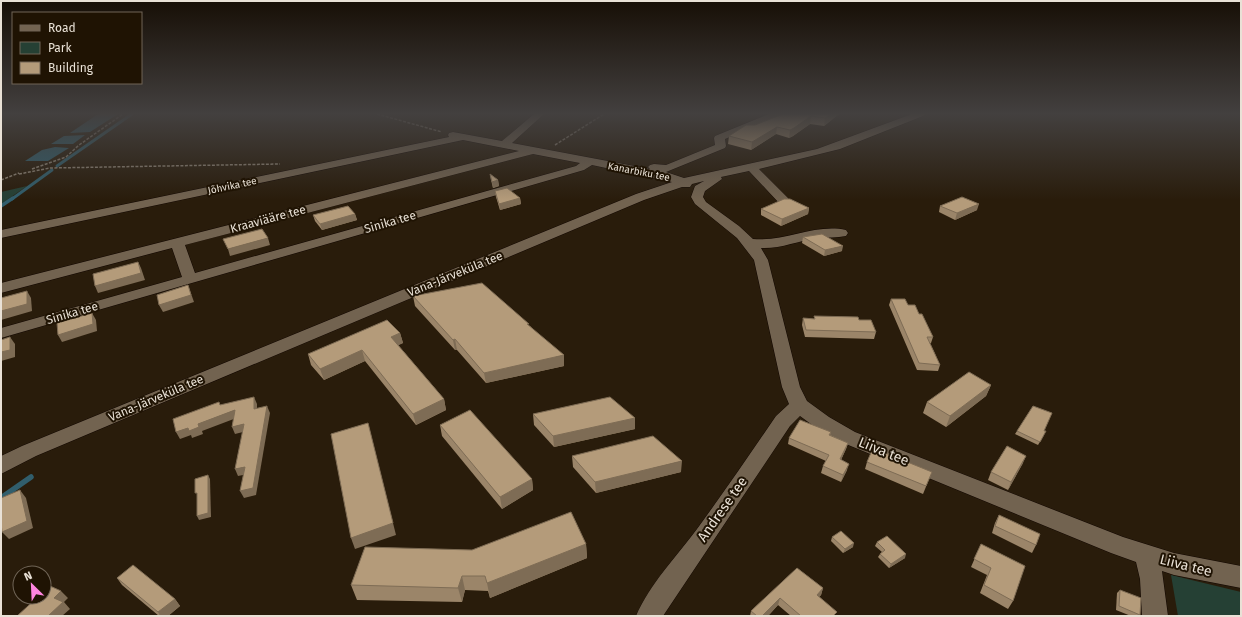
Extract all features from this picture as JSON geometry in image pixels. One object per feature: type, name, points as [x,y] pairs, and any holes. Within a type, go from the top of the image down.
[{"type":"street","name":"Jõhvika tee","points":[[1,234],[425,143]]},
{"type":"street","name":"Kanarbiku tee","points":[[498,143],[672,177],[691,186]]},
{"type":"street","points":[[594,162],[608,158],[667,169],[721,146],[720,143]]},
{"type":"street","points":[[799,405],[791,386],[761,260],[751,243],[701,204],[691,186],[728,173],[836,147],[847,143]]},
{"type":"street","name":"Kraaviääre tee","points":[[1,288],[540,151]]},
{"type":"street","name":"Sinika tee","points":[[1,333],[580,168],[594,162]]},
{"type":"street","points":[[752,168],[784,201]]},
{"type":"street","name":"Vana-Järveküla tee","points":[[1,466],[28,451],[640,197],[691,186]]},
{"type":"street","points":[[751,243],[762,245],[777,244],[813,234],[841,233]]},
{"type":"street","points":[[177,243],[190,279]]},
{"type":"street","name":"Liiva tee","points":[[799,405],[822,422],[848,437],[1119,546],[1174,564],[1241,577]]},
{"type":"street","name":"Andrese tee","points":[[649,616],[670,583],[783,421],[799,405]]},
{"type":"street","points":[[1147,555],[1152,579],[1155,616]]},
{"type":"path","points":[[1,180],[66,157],[82,143]]},
{"type":"path","points":[[540,151],[554,143]]},
{"type":"path","points":[[19,174],[50,168],[284,164]]},
{"type":"green space","points":[[27,186],[1,204],[1,192]]},
{"type":"green space","points":[[1171,575],[1241,592],[1241,616],[1178,616]]},
{"type":"water","points":[[53,143],[75,143],[73,144],[51,144]]},
{"type":"water","points":[[55,147],[69,148],[48,161],[25,161],[42,150]]},
{"type":"building","points":[[490,174],[498,180],[492,182]]},
{"type":"building","points":[[507,188],[520,198],[499,204],[495,191]]},
{"type":"building","points":[[962,197],[979,204],[957,213],[940,206]]},
{"type":"building","points":[[784,199],[790,199],[809,208],[782,219],[761,209]]},
{"type":"building","points":[[348,206],[355,214],[320,224],[313,215]]},
{"type":"building","points":[[262,229],[268,238],[228,249],[223,239]]},
{"type":"building","points":[[822,234],[843,246],[825,250],[803,237]]},
{"type":"building","points":[[138,262],[141,273],[95,286],[93,274]]},
{"type":"building","points":[[482,283],[564,355],[484,373],[455,339],[453,340],[413,296]]},
{"type":"building","points":[[188,285],[191,295],[159,305],[157,295]]},
{"type":"building","points":[[27,291],[27,304],[1,311],[1,298]]},
{"type":"building","points":[[891,299],[905,299],[908,305],[915,305],[919,314],[922,314],[933,337],[927,337],[940,365],[919,363]]},
{"type":"building","points":[[92,313],[93,324],[58,335],[57,323]]},
{"type":"building","points":[[814,316],[858,317],[859,320],[871,320],[876,332],[806,330],[803,318],[815,319]]},
{"type":"building","points":[[387,320],[400,333],[391,337],[444,399],[413,414],[362,350],[320,369],[308,354]]},
{"type":"building","points":[[10,337],[10,350],[1,352],[1,340]]},
{"type":"building","points":[[969,372],[991,385],[950,416],[927,402]]},
{"type":"building","points":[[254,397],[254,409],[267,406],[253,488],[240,491],[245,467],[235,469],[244,424],[232,427],[235,410],[198,424],[199,427],[189,431],[188,428],[176,432],[173,419],[219,402],[220,405]]},
{"type":"building","points":[[610,397],[635,418],[553,436],[533,414]]},
{"type":"building","points":[[1033,406],[1052,413],[1044,431],[1046,431],[1040,442],[1017,431]]},
{"type":"building","points":[[470,410],[532,479],[500,497],[440,425]]},
{"type":"building","points":[[800,420],[831,432],[829,435],[848,443],[840,459],[849,464],[843,475],[823,466],[829,455],[789,438]]},
{"type":"building","points":[[368,423],[393,523],[351,538],[331,434]]},
{"type":"building","points":[[653,436],[682,461],[595,482],[572,456]]},
{"type":"building","points":[[1007,446],[1026,456],[1011,482],[991,472]]},
{"type":"building","points":[[873,448],[932,472],[926,486],[867,462]]},
{"type":"building","points":[[208,475],[208,513],[197,516],[197,493],[195,493],[195,479]]},
{"type":"building","points":[[20,490],[27,521],[2,532],[1,498]]},
{"type":"building","points":[[571,512],[586,544],[487,583],[485,576],[462,576],[458,588],[351,585],[365,547],[472,550]]},
{"type":"building","points":[[999,515],[1040,534],[1036,545],[995,526]]},
{"type":"building","points":[[841,531],[854,543],[845,549],[832,537]]},
{"type":"building","points":[[887,536],[906,554],[891,564],[880,554],[885,550],[877,542]]},
{"type":"building","points":[[981,544],[1025,566],[1013,601],[984,585],[991,568],[974,559]]},
{"type":"building","points":[[133,565],[175,599],[158,612],[117,578]]},
{"type":"building","points":[[797,568],[823,588],[817,595],[837,612],[833,616],[801,616],[780,598],[762,616],[757,616],[751,611]]},
{"type":"building","points":[[52,587],[61,591],[54,598],[63,602],[48,616],[17,616],[29,605],[52,605]]},
{"type":"building","points":[[1120,590],[1141,598],[1140,615],[1119,606]]},
{"type":"waterway","points":[[57,166],[90,143]]},
{"type":"waterway","points":[[12,199],[52,170]]},
{"type":"waterway","points":[[1,206],[13,198]]},
{"type":"waterway","points":[[1,498],[31,477]]}]
